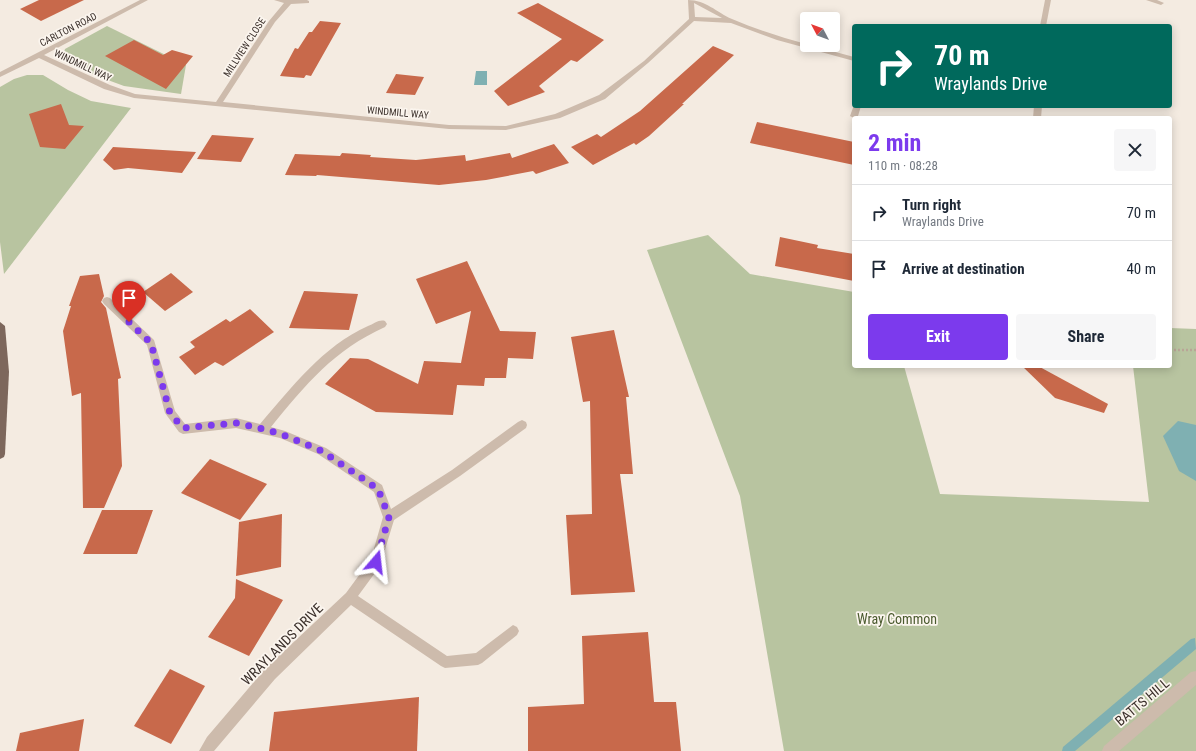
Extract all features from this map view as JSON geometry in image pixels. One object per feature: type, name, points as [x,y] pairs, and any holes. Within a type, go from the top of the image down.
[{"type":"main road","points":[[0,326],[4,372],[0,454]]},
{"type":"street","name":"CARLTON ROAD","points":[[0,75],[145,0]]},
{"type":"street","points":[[276,0],[307,2]]},
{"type":"street","points":[[691,0],[692,19],[732,21]]},
{"type":"street","points":[[694,0],[732,21],[779,39],[852,58]]},
{"type":"street","points":[[1043,24],[1048,0]]},
{"type":"street","points":[[1150,0],[1161,3]]},
{"type":"street","name":"MILLVIEW CLOSE","points":[[218,105],[272,21],[289,2]]},
{"type":"street","name":"WINDMILL WAY","points":[[39,55],[107,87],[134,96],[449,127],[506,128],[557,116],[602,97],[646,62],[692,19]]},
{"type":"street","points":[[854,116],[856,108]]},
{"type":"street","points":[[107,301],[151,343],[170,413],[183,428],[236,423],[281,434],[322,451],[378,489],[389,517],[456,473],[522,425]]},
{"type":"street","points":[[263,429],[313,369],[365,330],[382,324]]},
{"type":"street","name":"WRAYLANDS DRIVE","points":[[206,751],[270,674],[350,597],[376,562],[389,517]]},
{"type":"street","points":[[350,597],[445,662],[478,659],[513,631]]},
{"type":"street","name":"BATTS HILL","points":[[1109,751],[1196,677]]},
{"type":"path","points":[[1172,350],[1196,350]]},
{"type":"green space","points":[[107,26],[186,65],[181,94],[124,86],[97,76],[67,60],[63,56],[65,49]]},
{"type":"green space","points":[[27,75],[43,75],[68,90],[91,101],[131,108],[4,274],[0,242],[0,87],[14,79]]},
{"type":"green space","name":"Wray Common","points":[[708,235],[750,274],[852,292],[852,368],[905,368],[940,494],[1149,502],[1133,368],[1172,368],[1172,328],[1196,329],[1196,751],[784,751],[740,496],[647,250]]},
{"type":"water","points":[[476,71],[487,71],[487,85],[474,85]]},
{"type":"water","points":[[1178,421],[1196,425],[1196,481],[1179,471],[1163,436]]},
{"type":"building","points":[[39,0],[84,0],[41,21],[20,9]]},
{"type":"building","points":[[538,3],[604,40],[577,62],[571,60],[539,86],[545,92],[508,106],[494,91],[562,39],[517,13]]},
{"type":"building","points":[[320,21],[341,23],[311,76],[306,75],[304,78],[280,76],[295,48],[298,49],[309,32],[312,32]]},
{"type":"building","points":[[134,40],[163,55],[172,50],[193,56],[166,89],[105,56]]},
{"type":"building","points":[[713,46],[734,55],[649,136],[636,145],[634,143],[593,165],[571,147],[597,134],[601,137],[640,111]]},
{"type":"building","points":[[396,74],[424,77],[415,95],[386,93]]},
{"type":"building","points":[[61,104],[69,125],[84,126],[65,149],[40,147],[29,114]]},
{"type":"building","points":[[757,122],[852,142],[852,165],[750,143]]},
{"type":"building","points":[[212,135],[254,138],[241,162],[197,159]]},
{"type":"building","points":[[554,144],[569,163],[536,174],[533,171],[486,180],[439,185],[317,175],[285,175],[295,154],[340,156],[342,153],[371,155],[370,157],[416,160],[465,155],[466,161],[510,153],[512,158]]},
{"type":"building","points":[[113,147],[196,152],[182,173],[128,168],[114,170],[103,160]]},
{"type":"building","points":[[780,237],[818,245],[817,248],[852,254],[852,281],[775,266]]},
{"type":"building","points":[[467,261],[500,331],[536,332],[533,359],[508,358],[506,378],[485,378],[484,386],[457,385],[453,415],[376,412],[325,384],[350,358],[368,359],[418,384],[424,361],[461,363],[471,311],[436,324],[416,279]]},
{"type":"building","points":[[171,273],[193,292],[165,311],[143,292]]},
{"type":"building","points":[[99,274],[104,296],[101,302],[106,308],[121,378],[118,379],[122,466],[104,508],[83,508],[81,393],[72,396],[63,331],[71,306],[69,306],[80,276]]},
{"type":"building","points":[[304,291],[358,294],[349,330],[289,328]]},
{"type":"building","points":[[250,309],[274,332],[223,366],[215,362],[195,375],[179,357],[195,347],[190,342],[226,319],[230,322]]},
{"type":"building","points":[[614,330],[629,397],[626,397],[633,474],[620,474],[635,592],[571,595],[566,515],[592,514],[590,401],[583,402],[571,337]]},
{"type":"building","points":[[1024,368],[1042,368],[1108,404],[1104,413],[1055,398]]},
{"type":"building","points":[[210,459],[267,484],[240,520],[181,493]]},
{"type":"building","points":[[102,510],[153,510],[137,554],[83,554]]},
{"type":"building","points":[[282,514],[281,567],[236,576],[239,522]]},
{"type":"building","points":[[236,579],[283,600],[249,656],[208,637],[235,598]]},
{"type":"building","points":[[648,632],[654,702],[676,702],[681,751],[528,751],[528,707],[584,704],[582,636]]},
{"type":"building","points":[[170,669],[205,686],[171,744],[134,726]]},
{"type":"building","points":[[419,697],[417,751],[269,751],[274,712]]},
{"type":"building","points":[[84,719],[79,751],[16,751],[20,733]]},
{"type":"waterway","points":[[1067,751],[1195,643]]},
{"type":"route","points":[[129,322],[151,343],[170,413],[183,428],[236,423],[281,434],[322,451],[378,489],[389,517],[376,562]]}]
